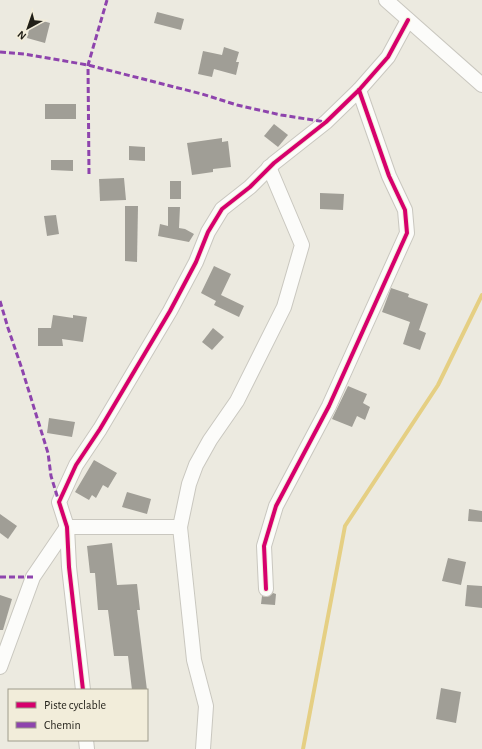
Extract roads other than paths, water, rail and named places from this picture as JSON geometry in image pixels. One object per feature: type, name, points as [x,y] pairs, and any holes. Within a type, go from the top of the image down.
[{"type":"street","points":[[386,0],[482,85]]},
{"type":"street","points":[[82,689],[69,568],[67,527],[59,502],[76,466],[100,429],[170,311],[196,262],[208,232],[222,209],[250,187],[269,167],[326,122],[360,90],[388,57],[408,20]]},
{"type":"street","points":[[266,589],[264,546],[276,506],[329,406],[407,233],[405,210],[389,176],[360,90]]},
{"type":"street","points":[[203,749],[206,706],[194,660],[180,527],[189,484],[196,465],[210,440],[237,401],[284,307],[302,246],[269,167]]},
{"type":"street","points":[[67,527],[180,527]]},
{"type":"street","points":[[0,667],[33,577],[67,527]]},
{"type":"waterway","points":[[303,749],[345,526],[438,385],[482,295]]}]
